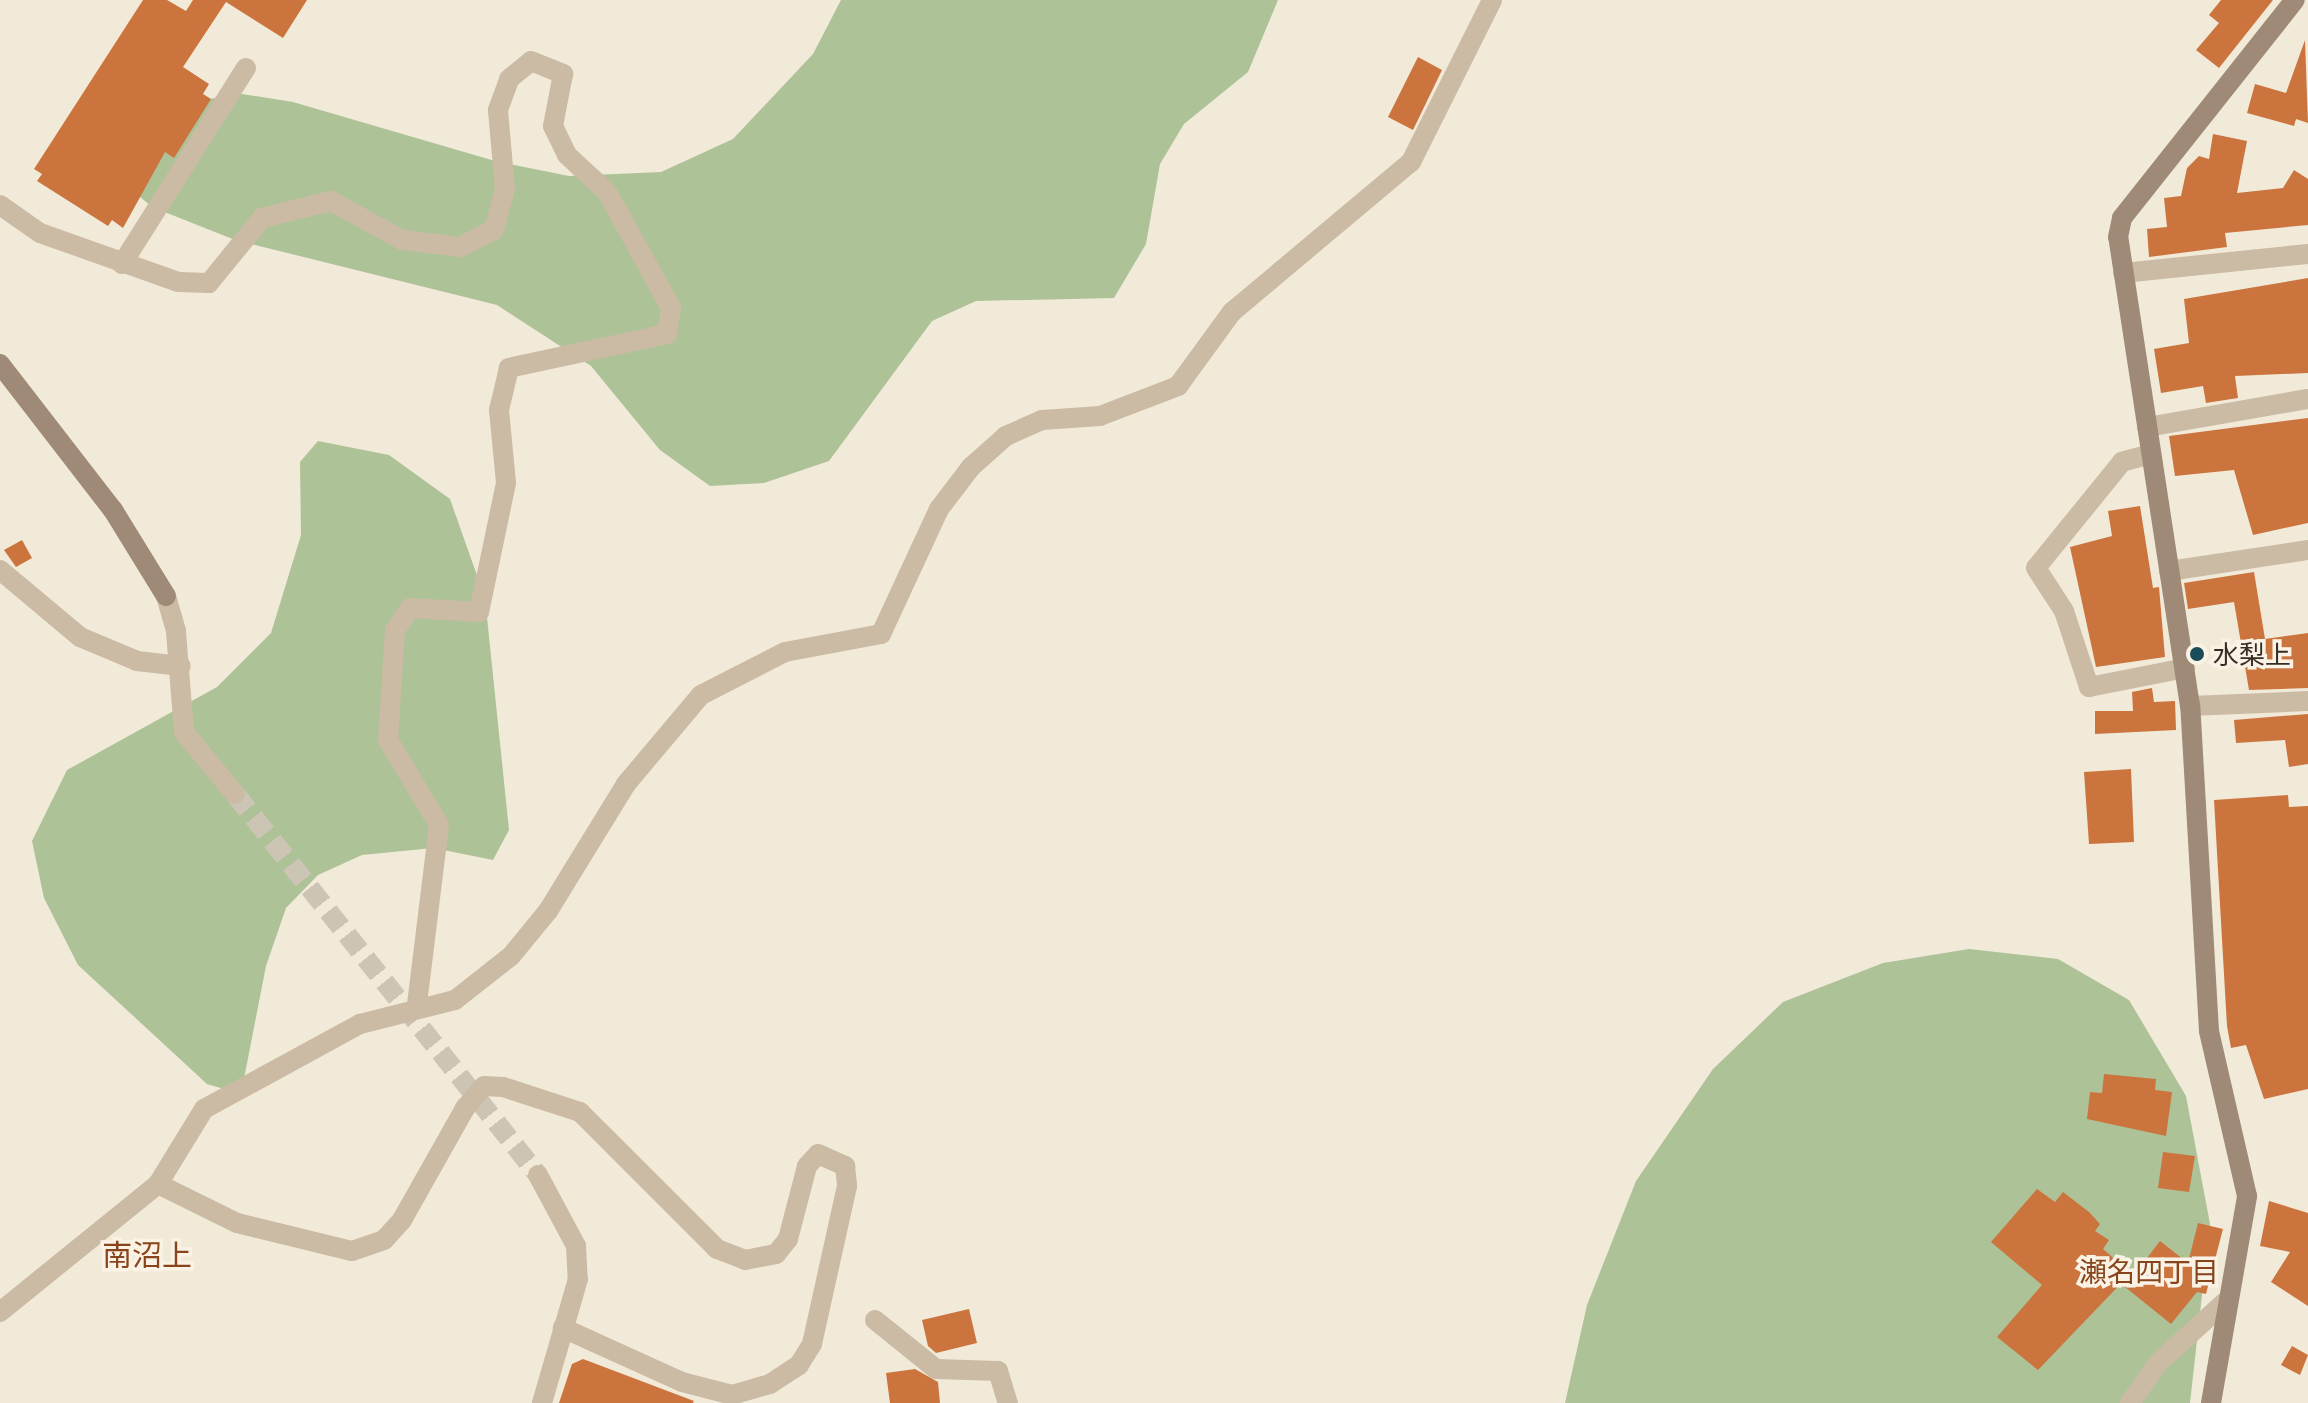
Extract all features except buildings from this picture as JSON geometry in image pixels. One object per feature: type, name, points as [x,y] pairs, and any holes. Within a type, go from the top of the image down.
[{"type":"street","points":[[0,1312],[158,1184],[204,1109],[360,1024],[417,1005],[455,1000],[511,956],[548,911],[626,784],[701,695],[785,652],[881,634],[939,509],[971,467],[1006,436],[1042,420],[1100,416],[1178,386],[1232,312],[1411,162],[1492,0]]},
{"type":"street","points":[[2211,1403],[2225,1302],[2244,1242],[2247,1196],[2209,1031],[2190,706],[2123,273],[2122,218],[2295,0]]},
{"type":"street","points":[[0,205],[40,233],[178,282],[209,283],[262,218],[331,201],[402,240],[460,247],[494,230],[505,189],[498,110],[509,79],[531,61],[563,74],[553,126],[567,155],[607,192],[671,308],[667,334],[652,342],[509,368],[499,410],[506,483],[479,612],[410,608],[395,630],[388,740],[439,825],[417,1005]]},
{"type":"street","points":[[122,264],[246,68]]},
{"type":"street","points":[[2123,273],[2308,254]]},
{"type":"street","points":[[0,364],[113,510],[166,596],[181,666],[184,732],[235,794]]},
{"type":"street","points":[[2147,427],[2308,399]]},
{"type":"street","points":[[2151,454],[2122,462],[2036,568],[2064,611],[2089,687],[2185,668]]},
{"type":"street","points":[[2169,571],[2308,550]]},
{"type":"street","points":[[0,570],[80,637],[137,661],[181,666]]},
{"type":"street","points":[[2190,706],[2308,701]]},
{"type":"street","points":[[158,1184],[237,1223],[352,1251],[384,1240],[402,1220],[465,1108],[484,1086],[503,1087],[580,1112],[717,1249],[745,1260],[776,1254],[788,1239],[807,1166],[818,1154],[845,1166],[847,1186],[812,1344],[799,1365],[770,1384],[732,1395],[682,1382],[563,1328]]},
{"type":"street","points":[[538,1175],[576,1246],[578,1279],[542,1403]]},
{"type":"street","points":[[2130,1403],[2158,1363],[2225,1302]]},
{"type":"street","points":[[875,1320],[936,1369],[998,1371],[1008,1403]]},
{"type":"green space","points":[[841,0],[1278,0],[1248,72],[1184,124],[1160,164],[1146,244],[1114,298],[976,301],[932,321],[829,461],[764,483],[710,486],[660,450],[591,366],[497,305],[235,240],[152,207],[118,178],[172,108],[236,93],[293,102],[495,161],[569,176],[661,172],[733,139],[813,54]]},
{"type":"green space","points":[[318,441],[389,455],[450,499],[485,598],[509,830],[493,860],[433,848],[362,855],[318,875],[286,908],[266,966],[241,1094],[207,1084],[78,965],[44,898],[32,841],[67,770],[217,687],[271,633],[301,535],[300,462]]},
{"type":"green space","points":[[1969,949],[2058,959],[2129,1000],[2186,1096],[2210,1224],[2190,1403],[1565,1403],[1587,1305],[1636,1181],[1713,1069],[1783,1002],[1883,963]]},
{"type":"tunnel","points":[[235,794],[538,1175]]},
{"type":"place","name":"水梨上","points":[[2197,654]]},
{"type":"district","name":"南沼上","points":[[147,1254]]},
{"type":"district","name":"瀬名四丁目","points":[[2149,1271]]}]
